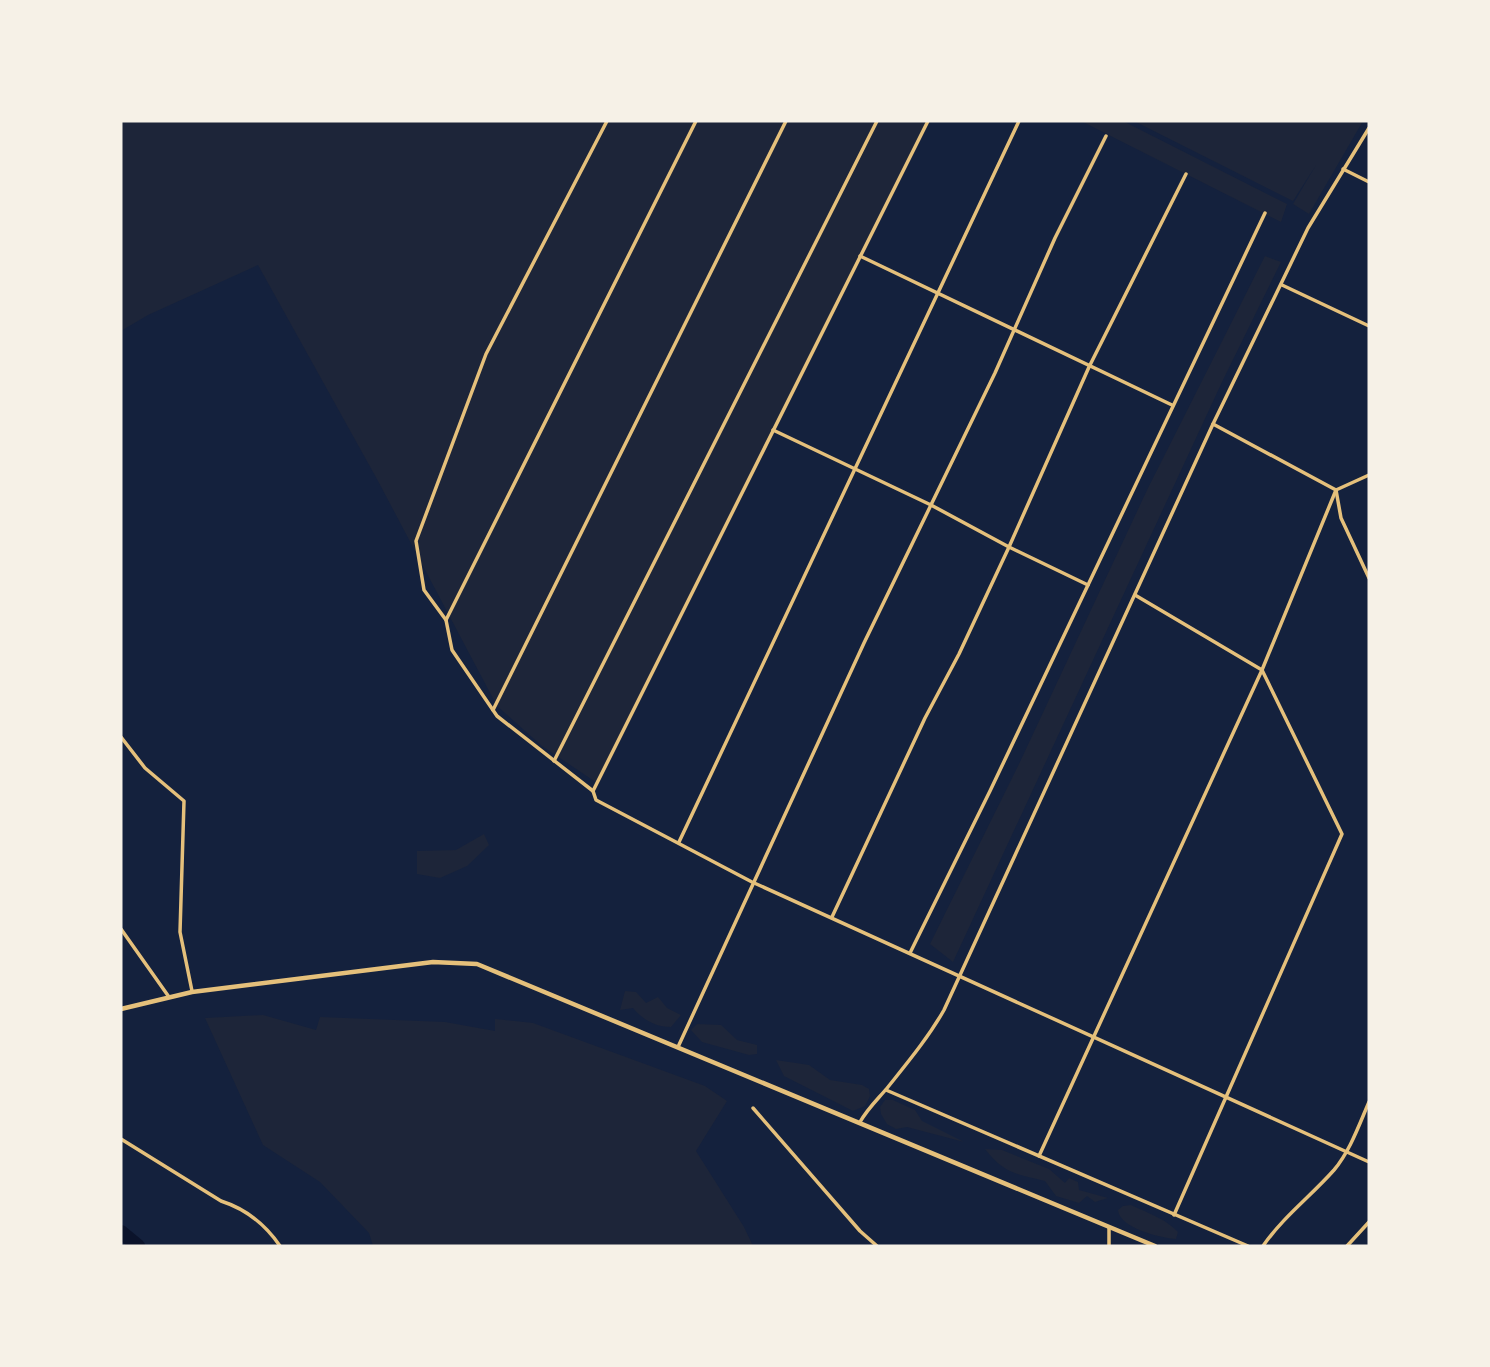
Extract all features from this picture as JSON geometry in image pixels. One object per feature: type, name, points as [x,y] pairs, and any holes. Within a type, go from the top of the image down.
[{"type":"street","points":[[607,121],[486,354],[415,541],[424,590],[446,620],[452,650],[497,716],[593,791],[596,800],[752,882],[1369,1162]]},
{"type":"street","points":[[446,620],[696,121]]},
{"type":"street","points":[[493,710],[786,121]]},
{"type":"street","points":[[554,761],[877,121]]},
{"type":"street","points":[[593,791],[928,121]]},
{"type":"street","points":[[679,842],[1018,121]]},
{"type":"street","points":[[860,1122],[872,1103],[886,1090],[931,1032],[961,977],[1213,425],[1308,228],[1369,128]]},
{"type":"street","points":[[678,1047],[752,882],[1015,330],[1055,238],[1106,136]]},
{"type":"street","points":[[1343,169],[1369,182]]},
{"type":"street","points":[[831,918],[925,718],[959,654],[1089,367],[1186,174]]},
{"type":"street","points":[[910,953],[1265,213]]},
{"type":"street","points":[[860,256],[1172,405]]},
{"type":"street","points":[[1282,285],[1369,326]]},
{"type":"street","points":[[1213,425],[1336,490]]},
{"type":"street","points":[[773,430],[931,505],[1088,585]]},
{"type":"street","points":[[1039,1156],[1262,670],[1336,490],[1369,475]]},
{"type":"street","points":[[1336,490],[1341,518],[1369,578]]},
{"type":"street","points":[[1135,595],[1262,670],[1342,834],[1174,1215]]},
{"type":"street","points":[[121,737],[145,768],[184,801],[180,932],[192,992]]},
{"type":"street","points":[[121,929],[169,997]]},
{"type":"street","points":[[121,1009],[192,992],[433,962],[477,964],[1155,1246]]},
{"type":"street","points":[[886,1090],[1248,1246]]},
{"type":"street","points":[[1263,1246],[1274,1230],[1334,1170],[1347,1151],[1369,1102]]},
{"type":"street","points":[[753,1108],[860,1231],[877,1246]]},
{"type":"street","points":[[121,1139],[221,1201],[239,1207],[270,1231],[280,1246]]},
{"type":"street","points":[[1347,1246],[1369,1222]]},
{"type":"street","points":[[1109,1228],[1110,1246]]},
{"type":"shaded area","points":[[121,121],[926,121],[597,783],[542,746],[497,706],[378,481],[258,265],[148,315],[121,331]]},
{"type":"shaded area","points":[[1081,121],[1123,121],[1287,204],[1281,222]]},
{"type":"shaded area","points":[[1134,121],[1363,121],[1309,214],[1293,204],[1316,165],[1293,201]]},
{"type":"shaded area","points":[[1265,256],[1281,262],[1222,382],[953,962],[930,944],[1019,764],[1148,488]]},
{"type":"shaded area","points":[[484,834],[489,845],[467,866],[440,878],[417,874],[417,851],[456,850]]},
{"type":"shaded area","points":[[625,991],[636,992],[646,1003],[658,997],[667,1008],[681,1015],[671,1027],[665,1027],[650,1022],[633,1008],[620,1010]]},
{"type":"shaded area","points":[[263,1015],[316,1030],[320,1017],[445,1022],[495,1031],[495,1019],[533,1023],[705,1086],[727,1101],[696,1151],[753,1246],[373,1246],[369,1233],[320,1182],[263,1145],[205,1018]]},
{"type":"shaded area","points":[[697,1024],[721,1025],[737,1040],[757,1045],[757,1054],[749,1055],[702,1042],[691,1030]]},
{"type":"shaded area","points":[[776,1060],[809,1065],[830,1080],[862,1085],[869,1089],[870,1096],[865,1106],[853,1111],[784,1076]]},
{"type":"shaded area","points":[[885,1100],[893,1100],[915,1110],[922,1121],[964,1142],[907,1127],[896,1129],[887,1124],[881,1114],[880,1107]]},
{"type":"shaded area","points":[[985,1149],[1002,1150],[1049,1169],[1065,1183],[1069,1178],[1078,1182],[1079,1190],[1108,1198],[1095,1202],[1087,1196],[1079,1203],[1056,1196],[1045,1181],[1005,1168]]},
{"type":"shaded area","points":[[1131,1205],[1168,1223],[1178,1232],[1176,1239],[1151,1234],[1125,1222],[1118,1210]]},
{"type":"waterway","points":[[121,1232],[138,1246]]}]
